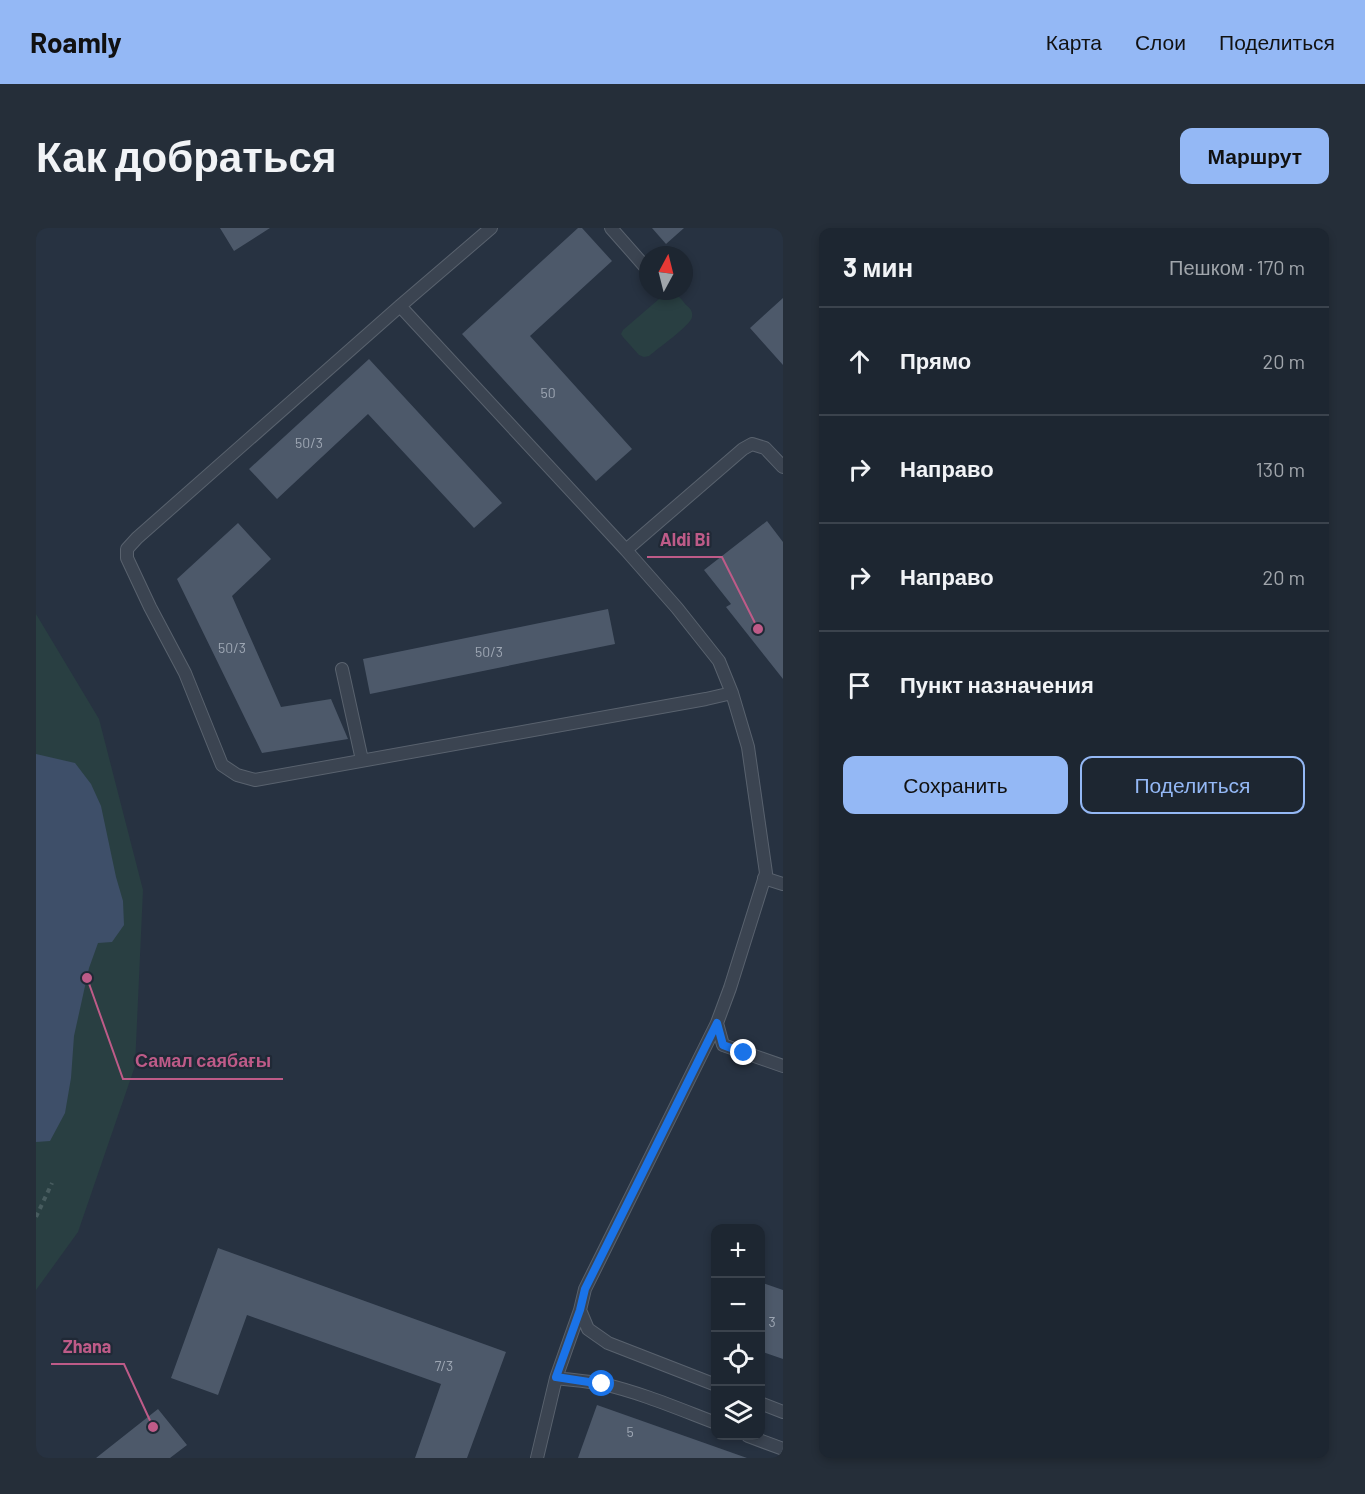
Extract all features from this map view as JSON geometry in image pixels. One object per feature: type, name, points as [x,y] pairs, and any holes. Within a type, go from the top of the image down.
[{"type":"lane","points":[[491,228],[127,549],[127,558],[185,673],[222,765],[237,775],[255,780],[732,693]]},
{"type":"lane","points":[[611,228],[639,260]]},
{"type":"lane","points":[[400,306],[626,550],[677,608],[719,662],[732,693],[748,747],[766,873],[717,1023],[585,1289],[580,1310],[556,1377],[537,1458]]},
{"type":"lane","points":[[626,550],[743,449],[752,444],[765,448],[783,467]]},
{"type":"lane","points":[[342,669],[362,760]]},
{"type":"lane","points":[[764,878],[783,884]]},
{"type":"lane","points":[[717,1023],[723,1045],[783,1066]]},
{"type":"lane","points":[[580,1310],[588,1329],[608,1343],[711,1383]]},
{"type":"lane","points":[[556,1377],[611,1386],[711,1421]]},
{"type":"lane","points":[[765,1405],[783,1412]]},
{"type":"lane","points":[[759,1440],[783,1449]]},
{"type":"path","points":[[36,1216],[52,1183]]},
{"type":"green space","points":[[658,300],[682,300],[692,313],[686,325],[649,356],[639,355],[621,334]]},
{"type":"green space","points":[[36,614],[99,719],[143,890],[135,1066],[78,1232],[36,1290]]},
{"type":"water","points":[[36,754],[75,763],[91,784],[101,806],[123,901],[124,925],[112,942],[98,943],[89,968],[74,1036],[71,1078],[65,1113],[50,1141],[36,1142]]},
{"type":"building","points":[[220,228],[270,228],[234,251]]},
{"type":"building","points":[[578,228],[582,228],[612,261],[530,336],[632,449],[596,481],[462,334]]},
{"type":"building","points":[[652,228],[684,228],[666,244]]},
{"type":"building","points":[[783,298],[783,365],[750,328]]},
{"type":"building","points":[[369,359],[502,503],[474,528],[368,414],[277,499],[249,469]]},
{"type":"building","points":[[767,521],[783,542],[783,679],[726,607],[731,604],[704,570]]},
{"type":"building","points":[[238,523],[271,559],[232,596],[281,707],[331,699],[348,739],[262,753],[177,579]]},
{"type":"building","points":[[608,609],[615,644],[370,694],[363,659]]},
{"type":"building","points":[[218,1248],[506,1352],[467,1458],[415,1458],[441,1384],[247,1315],[218,1395],[171,1378]]},
{"type":"building","points":[[765,1284],[783,1290],[783,1359],[765,1353]]},
{"type":"building","points":[[597,1405],[747,1458],[578,1458]]},
{"type":"building","points":[[158,1409],[187,1445],[170,1458],[96,1458]]},
{"type":"place","name":"Aldi Bi","points":[[758,629]]},
{"type":"place","name":"Самал саябағы","points":[[87,978]]},
{"type":"place","name":"Zhana","points":[[153,1427]]},
{"type":"route","points":[[602,1384],[556,1377],[580,1310],[585,1289],[717,1023],[723,1045],[744,1053]]}]
